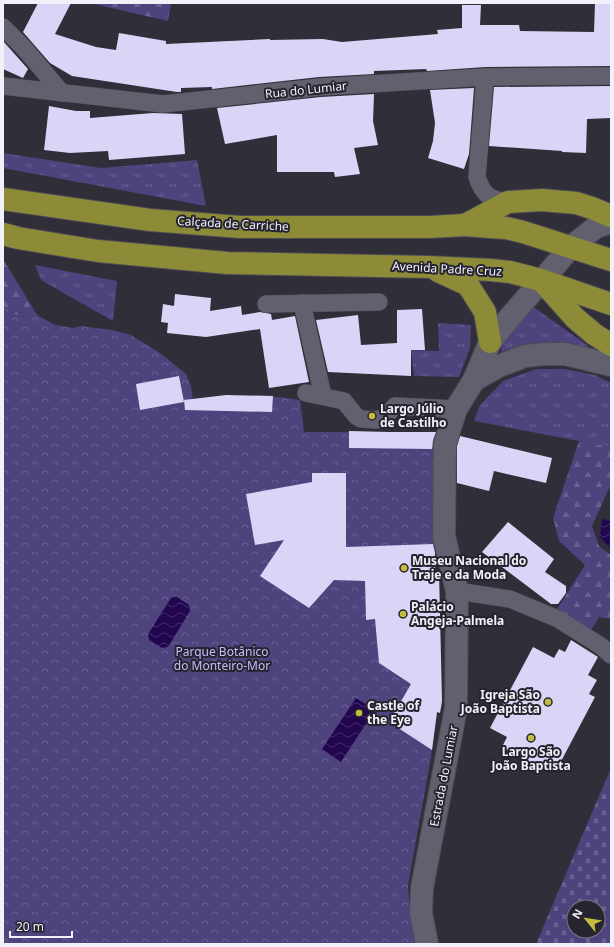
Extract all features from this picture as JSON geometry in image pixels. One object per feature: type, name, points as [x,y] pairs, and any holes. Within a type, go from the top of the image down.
[{"type":"highway","points":[[3,185],[70,207]]},
{"type":"highway","name":"Calçada de Carriche","points":[[3,198],[150,220],[240,227],[430,227],[465,225]]},
{"type":"highway","points":[[465,225],[508,202],[542,200],[576,203],[611,216]]},
{"type":"highway","points":[[465,225],[506,228],[611,260]]},
{"type":"highway","name":"Avenida Padre Cruz","points":[[3,234],[18,238],[98,251],[227,263],[428,267],[503,271],[541,280],[611,304]]},
{"type":"highway","points":[[428,267],[468,285],[484,312],[490,342]]},
{"type":"highway","points":[[541,280],[575,318],[594,334],[611,345]]},
{"type":"street","points":[[3,27],[24,48],[62,93]]},
{"type":"street","name":"Rua do Lumiar","points":[[3,86],[163,104],[320,87],[485,77],[611,76]]},
{"type":"street","points":[[485,77],[477,177],[482,190],[489,196],[498,201],[508,202]]},
{"type":"street","name":"Estrada do Lumiar","points":[[427,944],[420,913],[422,888],[456,708],[457,591],[444,536],[445,444],[456,409],[474,380],[490,342],[541,280],[571,247],[596,227],[611,222]]},
{"type":"street","points":[[266,304],[379,302]]},
{"type":"street","points":[[302,303],[323,396]]},
{"type":"street","points":[[474,380],[499,366],[525,356],[565,354],[611,366]]},
{"type":"street","points":[[306,393],[344,401],[356,416],[361,419],[368,420],[383,418],[395,406],[456,409]]},
{"type":"street","points":[[457,591],[510,599],[558,619],[602,646],[611,655]]},
{"type":"green space","points":[[90,3],[171,3],[168,21]]},
{"type":"green space","points":[[3,153],[101,168],[197,160],[206,206],[3,168]]},
{"type":"green space","points":[[3,259],[37,315],[31,316],[31,318],[16,315],[3,307]]},
{"type":"green space","points":[[35,265],[117,281],[113,321],[41,280]]},
{"type":"green space","name":"Parque Botânico do Monteiro-Mor","points":[[3,307],[16,315],[30,318],[30,316],[37,315],[55,325],[74,328],[80,326],[112,330],[131,335],[160,353],[186,374],[191,386],[193,399],[246,396],[300,400],[304,432],[436,432],[435,557],[437,712],[431,757],[408,885],[410,916],[416,944],[3,944]]},
{"type":"green space","points":[[528,307],[535,308],[587,345],[591,351],[546,346],[523,346],[502,352],[500,343]]},
{"type":"green space","points":[[438,323],[471,325],[470,348],[459,377],[414,376],[411,350],[439,351]]},
{"type":"green space","points":[[536,369],[565,369],[595,375],[611,383],[611,447],[474,421],[480,405],[503,381]]},
{"type":"green space","points":[[579,441],[611,447],[611,484],[592,526],[599,546],[611,555],[611,619],[599,617],[590,632],[557,609],[585,565],[559,541],[553,518]]},
{"type":"green space","points":[[611,768],[611,944],[536,944]]},
{"type":"water","points":[[602,519],[611,521],[611,549],[600,537]]},
{"type":"water","points":[[173,597],[177,597],[189,605],[190,611],[168,647],[162,648],[149,640],[148,634]]},
{"type":"water","points":[[356,698],[375,710],[341,762],[322,749]]},
{"type":"building","points":[[38,3],[71,3],[55,34],[96,47],[116,50],[119,33],[166,41],[166,44],[270,39],[323,39],[342,42],[438,34],[437,30],[462,28],[462,5],[481,5],[480,25],[519,25],[520,31],[594,32],[595,3],[611,3],[611,66],[485,67],[427,71],[426,69],[374,71],[374,74],[319,77],[212,89],[212,87],[181,88],[181,92],[177,92],[72,76],[50,63],[23,32]]},
{"type":"building","points":[[3,41],[28,69],[23,78],[3,69]]},
{"type":"building","points":[[611,86],[611,118],[587,119],[586,153],[489,146],[494,87]]},
{"type":"building","points":[[474,88],[469,154],[464,169],[428,158],[433,141],[435,123],[430,90]]},
{"type":"building","points":[[374,94],[373,121],[378,145],[354,148],[360,174],[335,177],[334,172],[277,172],[277,135],[225,144],[217,108],[321,97]]},
{"type":"building","points":[[49,106],[76,111],[90,111],[90,118],[153,113],[182,114],[185,154],[109,160],[108,151],[70,153],[44,150]]},
{"type":"building","points":[[175,294],[211,298],[210,311],[241,306],[242,315],[260,312],[271,314],[272,320],[295,316],[309,382],[269,388],[260,329],[206,337],[167,333],[168,323],[161,322],[163,304],[174,306]]},
{"type":"building","points":[[422,309],[425,350],[411,350],[411,376],[328,372],[316,320],[358,315],[361,345],[397,343],[397,310]]},
{"type":"building","points":[[179,376],[184,402],[140,410],[136,384]]},
{"type":"building","points":[[226,395],[273,396],[272,412],[185,410],[184,400]]},
{"type":"building","points":[[349,431],[436,432],[432,449],[349,448]]},
{"type":"building","points":[[460,436],[552,458],[546,483],[494,471],[489,491],[457,483],[457,446]]},
{"type":"building","name":"Palácio Angeja-Palmela","points":[[312,473],[346,473],[346,547],[433,544],[435,553],[435,575],[439,571],[442,701],[440,713],[437,712],[432,750],[389,722],[411,684],[379,663],[375,619],[366,620],[365,581],[334,580],[309,608],[260,576],[284,540],[255,545],[246,494],[312,482]]},
{"type":"building","points":[[508,522],[554,559],[545,572],[566,586],[566,593],[558,604],[551,604],[482,552]]},
{"type":"building","name":"Igreja São João Baptista","points":[[571,640],[598,657],[588,675],[597,680],[589,694],[595,697],[558,767],[547,761],[543,769],[502,747],[507,737],[490,728],[533,647],[554,658],[559,649],[565,652]]},
{"type":"place","name":"Largo Júlio de Castilho","points":[[372,416]]},
{"type":"place","name":"Museu Nacional do Traje e da Moda","points":[[404,568]]},
{"type":"place","name":"Palácio Angeja-Palmela","points":[[403,614]]},
{"type":"place","name":"Igreja São João Baptista","points":[[548,702]]},
{"type":"place","name":"Castle of the Eye","points":[[359,713]]},
{"type":"place","name":"Largo São João Baptista","points":[[531,738]]}]
